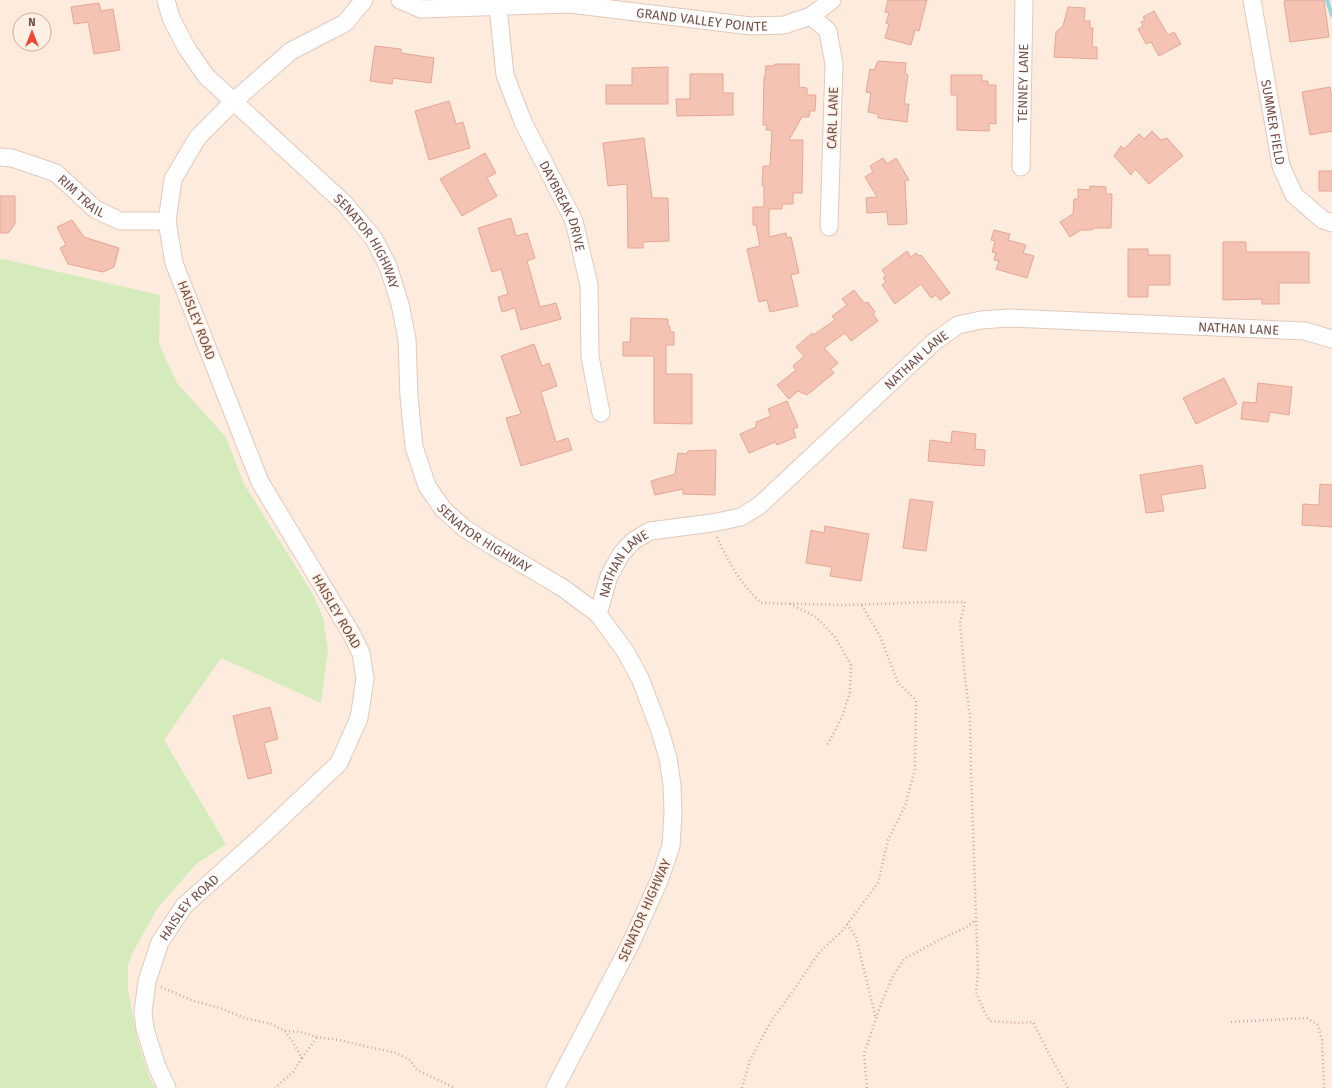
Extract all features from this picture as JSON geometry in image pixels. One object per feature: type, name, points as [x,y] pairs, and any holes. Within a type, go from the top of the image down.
[{"type":"street","name":"SENATOR HIGHWAY","points":[[166,0],[171,18],[186,47],[206,76],[345,204],[374,239],[388,266],[400,304],[407,339],[409,397],[414,447],[428,486],[443,509],[464,528],[563,588],[598,614],[625,651],[640,678],[660,731],[668,758],[672,785],[673,813],[671,846],[659,881],[631,943],[555,1088]]},
{"type":"street","points":[[234,101],[291,51],[344,23],[364,0]]},
{"type":"street","name":"GRAND VALLEY POINTE","points":[[400,0],[421,8],[570,4],[629,6],[751,26],[784,25],[811,16],[832,0]]},
{"type":"street","name":"TENNEY LANE","points":[[1021,167],[1024,0]]},
{"type":"street","name":"SUMMER FIELD","points":[[1252,0],[1281,166],[1294,195],[1323,220],[1332,223]]},
{"type":"street","name":"DAYBREAK DRIVE","points":[[498,7],[505,75],[522,122],[574,221],[589,285],[590,357],[601,413]]},
{"type":"street","name":"CARL LANE","points":[[811,16],[828,31],[834,64],[828,227]]},
{"type":"street","name":"HAISLEY ROAD","points":[[168,1088],[157,1066],[145,1029],[143,1012],[147,981],[160,942],[184,906],[262,836],[339,763],[359,718],[365,680],[360,654],[351,633],[260,482],[174,263],[167,221],[173,179],[198,138],[234,101]]},
{"type":"street","name":"RIM TRAIL","points":[[0,157],[12,158],[56,173],[95,209],[120,221],[167,221]]},
{"type":"street","name":"NATHAN LANE","points":[[598,614],[609,576],[621,554],[633,541],[650,531],[712,523],[741,517],[760,505],[934,342],[958,325],[981,320],[1009,318],[1305,331],[1332,339]]},
{"type":"path","points":[[712,523],[727,560],[751,593],[761,603],[861,604],[965,602],[960,622],[970,716],[978,974],[976,992],[990,1021],[1018,1023],[1033,1022],[1068,1088]]},
{"type":"path","points":[[790,604],[816,617],[835,637],[851,665],[850,692],[842,717],[827,746]]},
{"type":"path","points":[[742,1088],[750,1060],[770,1023],[818,954],[847,924],[878,883],[888,840],[906,806],[914,770],[916,700],[898,683],[880,636],[861,604]]},
{"type":"path","points":[[867,1088],[864,1054],[893,976],[904,959],[965,928],[976,920]]},
{"type":"path","points":[[847,924],[856,937],[876,1019]]},
{"type":"path","points":[[147,981],[191,1000],[220,1008],[245,1018],[271,1024],[285,1031],[300,1032],[317,1037],[339,1040],[396,1053],[410,1060],[417,1070],[455,1088]]},
{"type":"path","points":[[1231,1022],[1308,1018],[1318,1025],[1322,1040],[1324,1088]]},
{"type":"path","points":[[285,1031],[302,1058]]},
{"type":"path","points":[[275,1088],[293,1072],[317,1037]]},
{"type":"green space","points":[[3,259],[160,295],[159,344],[177,383],[226,437],[244,484],[311,591],[323,617],[328,650],[321,703],[221,658],[164,740],[226,844],[195,865],[157,909],[132,954],[128,965],[128,989],[137,1038],[150,1079],[156,1088],[0,1088],[0,260]]},
{"type":"building","points":[[888,0],[927,0],[919,31],[915,30],[911,45],[885,38],[889,24],[886,23],[889,13],[885,12]]},
{"type":"building","points":[[1324,0],[1329,37],[1290,42],[1284,1]]},
{"type":"building","points":[[99,3],[101,11],[113,9],[120,50],[94,54],[88,22],[74,24],[71,7]]},
{"type":"building","points":[[1068,7],[1085,8],[1084,21],[1090,21],[1090,28],[1093,28],[1092,47],[1097,47],[1097,59],[1054,57],[1056,32],[1063,26]]},
{"type":"building","points":[[1154,11],[1168,35],[1174,32],[1181,44],[1159,56],[1151,42],[1146,44],[1138,29],[1143,26],[1141,22],[1145,20],[1143,17]]},
{"type":"building","points":[[375,46],[401,49],[401,53],[434,58],[431,83],[393,78],[392,84],[370,81]]},
{"type":"building","points":[[878,61],[906,63],[905,73],[908,75],[904,104],[909,104],[907,122],[878,118],[878,114],[868,112],[871,93],[866,92],[870,69],[874,70]]},
{"type":"building","points":[[775,64],[799,64],[799,87],[807,88],[807,95],[816,95],[815,111],[810,111],[809,117],[802,117],[789,140],[803,140],[802,193],[793,193],[793,204],[782,204],[782,209],[769,209],[769,237],[786,233],[787,238],[791,237],[799,273],[791,275],[798,306],[770,312],[767,300],[759,302],[747,249],[760,246],[756,225],[753,225],[753,207],[764,207],[764,186],[762,185],[763,166],[770,166],[772,130],[766,130],[767,125],[763,125],[764,77],[766,66],[773,66]]},
{"type":"building","points":[[668,67],[668,104],[606,104],[606,85],[632,85],[632,68]]},
{"type":"building","points":[[690,74],[723,74],[723,93],[733,93],[733,115],[677,116],[676,99],[690,99]]},
{"type":"building","points":[[951,75],[982,75],[982,81],[988,81],[988,85],[996,85],[996,124],[989,123],[989,131],[957,130],[957,95],[951,95]]},
{"type":"building","points":[[1330,87],[1332,96],[1332,131],[1310,135],[1302,92]]},
{"type":"building","points":[[449,101],[456,124],[463,122],[470,148],[429,160],[415,111]]},
{"type":"building","points":[[1152,131],[1161,140],[1167,138],[1183,156],[1149,184],[1135,169],[1131,175],[1114,156],[1121,146],[1124,149],[1139,134],[1144,139]]},
{"type":"building","points":[[644,138],[652,198],[668,198],[669,241],[643,242],[643,248],[628,248],[627,184],[608,186],[603,143]]},
{"type":"building","points":[[485,153],[496,173],[487,178],[497,196],[462,216],[440,179]]},
{"type":"building","points":[[883,158],[887,164],[896,158],[909,180],[905,181],[907,224],[888,225],[887,212],[867,213],[866,198],[877,197],[865,177],[873,172],[870,166]]},
{"type":"building","points":[[1319,171],[1332,171],[1332,191],[1319,191]]},
{"type":"building","points":[[1090,186],[1106,187],[1106,194],[1112,194],[1111,228],[1081,230],[1070,237],[1060,222],[1073,214],[1074,199],[1078,199],[1078,189],[1090,190]]},
{"type":"building","points":[[0,196],[15,196],[15,224],[8,233],[0,233]]},
{"type":"building","points":[[511,218],[516,236],[527,233],[535,258],[527,261],[540,307],[556,303],[561,319],[521,330],[515,308],[502,312],[498,297],[508,294],[501,269],[492,272],[478,228]]},
{"type":"building","points":[[72,220],[84,237],[119,248],[114,267],[103,272],[68,264],[60,248],[66,245],[57,227]]},
{"type":"building","points":[[994,230],[1010,234],[1008,240],[1026,245],[1023,253],[1034,256],[1027,278],[996,269],[999,261],[994,260],[996,253],[992,252],[995,241],[991,240]]},
{"type":"building","points":[[1223,242],[1246,242],[1246,252],[1309,252],[1309,283],[1279,283],[1279,304],[1262,304],[1262,299],[1223,300]]},
{"type":"building","points":[[1128,249],[1148,249],[1148,255],[1170,255],[1170,285],[1148,285],[1148,297],[1128,297]]},
{"type":"building","points":[[907,251],[911,257],[916,253],[918,256],[921,255],[950,293],[940,300],[936,295],[931,298],[921,284],[895,304],[882,285],[886,282],[883,278],[886,276],[882,270]]},
{"type":"building","points":[[854,290],[864,303],[868,302],[875,312],[873,314],[878,321],[851,341],[845,333],[824,348],[838,363],[831,369],[834,373],[807,395],[798,391],[789,399],[777,385],[796,370],[793,366],[804,356],[796,347],[812,333],[813,335],[835,320],[832,316],[847,305],[842,299]]},
{"type":"building","points":[[631,318],[668,319],[670,332],[674,332],[674,345],[666,345],[666,374],[692,374],[692,424],[654,423],[654,356],[623,356],[623,342],[630,342]]},
{"type":"building","points":[[534,344],[542,366],[549,363],[557,386],[541,392],[556,442],[568,438],[572,450],[521,466],[506,418],[521,414],[501,356]]},
{"type":"building","points":[[1224,378],[1237,404],[1196,424],[1183,398]]},
{"type":"building","points":[[1258,383],[1292,387],[1289,415],[1270,412],[1268,422],[1241,419],[1243,402],[1256,403]]},
{"type":"building","points":[[787,401],[798,427],[793,429],[796,437],[777,445],[775,442],[749,453],[740,434],[756,427],[756,422],[771,416],[768,409]]},
{"type":"building","points":[[952,431],[976,434],[975,449],[985,450],[984,466],[928,461],[930,440],[951,443]]},
{"type":"building","points":[[716,450],[715,495],[683,494],[683,489],[655,495],[651,481],[675,474],[678,453],[687,454],[688,451]]},
{"type":"building","points":[[1202,465],[1206,488],[1161,495],[1164,511],[1146,513],[1140,475]]},
{"type":"building","points":[[1320,484],[1332,485],[1332,527],[1302,525],[1303,504],[1319,505]]},
{"type":"building","points":[[910,499],[933,502],[926,551],[903,548]]},
{"type":"building","points":[[825,526],[869,534],[861,581],[830,576],[832,567],[806,563],[811,530],[824,533]]},
{"type":"building","points":[[270,707],[278,739],[264,743],[272,773],[248,779],[233,716]]},
{"type":"waterway","points":[[1327,0],[1332,15]]}]
